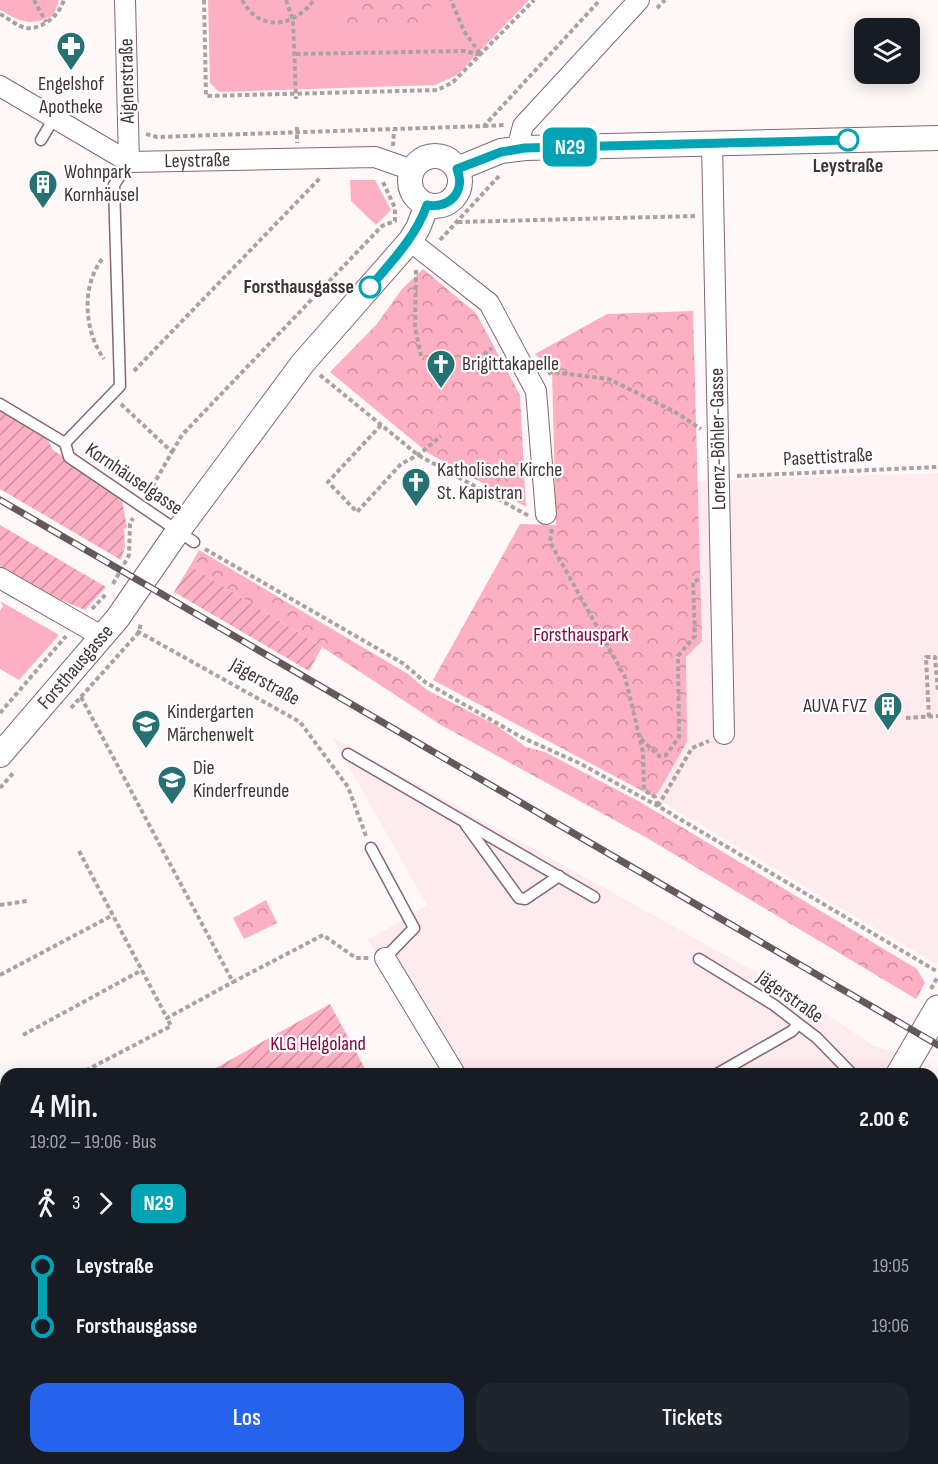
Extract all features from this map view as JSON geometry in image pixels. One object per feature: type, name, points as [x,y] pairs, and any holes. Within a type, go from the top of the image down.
[{"type":"main road","points":[[904,1068],[938,1009]]},
{"type":"main road","points":[[924,1068],[938,1044]]},
{"type":"street","name":"Aignerstraße","points":[[125,0],[129,162]]},
{"type":"street","points":[[521,149],[523,126],[644,9]]},
{"type":"street","points":[[0,87],[129,162]]},
{"type":"street","points":[[457,169],[481,158],[521,149],[938,138]]},
{"type":"street","name":"Lorenz-Böhler-Gasse","points":[[712,143],[724,734]]},
{"type":"street","points":[[434,155],[447,158],[457,169],[460,180],[454,197],[445,204],[427,205],[411,192],[409,177],[422,158],[434,155]]},
{"type":"street","name":"Leystraße","points":[[129,162],[375,157],[412,170]]},
{"type":"street","name":"Forsthausgasse","points":[[11,759],[110,628],[186,537],[303,363],[418,253],[418,228],[427,205]]},
{"type":"street","points":[[418,253],[489,303],[536,391],[546,514]]},
{"type":"street","points":[[0,578],[110,628]]},
{"type":"street","points":[[385,958],[451,1068]]},
{"type":"lane","points":[[41,140],[54,118]]},
{"type":"lane","points":[[65,443],[111,395],[120,382],[114,185],[129,162]]},
{"type":"lane","name":"Kornhäuselgasse","points":[[0,404],[65,443],[69,457],[141,504],[186,537]]},
{"type":"lane","points":[[348,754],[594,897]]},
{"type":"lane","points":[[462,820],[519,898],[525,899],[559,876]]},
{"type":"lane","points":[[371,848],[414,928],[385,958]]},
{"type":"lane","name":"Jägerstraße","points":[[699,959],[798,1023],[817,1038],[846,1068]]},
{"type":"lane","points":[[727,1068],[792,1031],[798,1023]]},
{"type":"path","points":[[34,0],[46,22]]},
{"type":"path","points":[[0,14],[24,28],[35,29],[56,16],[64,0]]},
{"type":"path","points":[[204,0],[206,96],[296,96],[438,90],[453,82],[481,56],[534,0]]},
{"type":"path","points":[[242,0],[255,15],[278,24],[293,20],[307,10],[314,0]]},
{"type":"path","points":[[286,0],[293,20],[296,96]]},
{"type":"path","points":[[451,0],[464,31],[481,56]]},
{"type":"path","points":[[484,126],[600,0]]},
{"type":"path","points":[[644,9],[665,0]]},
{"type":"path","points":[[296,54],[464,51],[481,56]]},
{"type":"path","points":[[128,128],[157,137],[297,134],[504,125]]},
{"type":"path","points":[[297,127],[297,134]]},
{"type":"path","points":[[393,149],[394,130]]},
{"type":"path","points":[[408,271],[418,253],[458,222],[521,149]]},
{"type":"path","points":[[116,242],[98,265],[88,291],[87,309],[90,331],[99,351],[120,382],[340,157]]},
{"type":"path","points":[[141,504],[182,435],[382,226],[394,221],[395,208],[380,177]]},
{"type":"path","points":[[458,222],[714,216]]},
{"type":"path","points":[[418,253],[415,327],[421,356]]},
{"type":"path","points":[[472,364],[506,336]]},
{"type":"path","points":[[323,366],[317,373],[418,455],[525,516],[546,514],[553,525],[550,542],[625,677],[641,738],[644,789],[655,797],[658,807]]},
{"type":"path","points":[[531,382],[552,372],[609,379],[675,412],[718,441]]},
{"type":"path","points":[[111,395],[172,452]]},
{"type":"path","points":[[381,425],[328,482],[357,512],[401,464],[418,455],[441,436]]},
{"type":"path","name":"Pasettistraße","points":[[719,477],[938,467]]},
{"type":"path","points":[[186,537],[404,664],[425,682],[521,737],[579,763],[658,807],[938,972]]},
{"type":"path","points":[[641,738],[659,756],[666,755],[679,737],[678,656],[695,636],[693,582],[721,570]]},
{"type":"path","points":[[66,714],[139,632],[143,611]]},
{"type":"path","name":"Jägerstraße","points":[[110,628],[139,632],[300,722],[348,787],[371,848]]},
{"type":"path","points":[[929,717],[927,657],[934,657],[938,692]]},
{"type":"path","points":[[81,697],[233,982]]},
{"type":"path","points":[[906,718],[938,716]]},
{"type":"path","points":[[658,807],[692,748],[724,734]]},
{"type":"path","points":[[0,788],[11,759]]},
{"type":"path","points":[[79,852],[171,1026],[90,1068]]},
{"type":"path","points":[[0,905],[27,901]]},
{"type":"path","points":[[0,975],[113,915]]},
{"type":"path","points":[[167,1018],[323,935],[356,958],[385,958]]},
{"type":"path","points":[[22,1035],[142,970]]},
{"type":"shaded area","points":[[938,473],[938,962],[936,964],[652,796],[658,793],[687,742],[686,657],[702,641],[698,481]]},
{"type":"shaded area","points":[[332,737],[799,996],[874,1046],[915,1059],[909,1068],[446,1068],[368,940],[427,905]]},
{"type":"green space","points":[[0,0],[59,0],[54,15],[39,21],[26,22],[0,10]]},
{"type":"green space","points":[[208,0],[529,0],[457,75],[435,85],[219,92],[210,83]]},
{"type":"green space","points":[[345,0],[431,0],[432,23],[345,25]]},
{"type":"green space","points":[[350,180],[375,180],[391,210],[376,225],[351,201]]},
{"type":"green space","points":[[423,269],[476,313],[520,395],[526,507],[428,453],[330,372],[376,325],[402,289]]},
{"type":"green space","name":"Forsthauspark","points":[[693,311],[702,641],[686,657],[687,742],[658,793],[652,796],[433,680],[520,524],[556,525],[552,372],[535,354],[607,314]]},
{"type":"green space","points":[[0,408],[45,435],[53,450],[121,494],[127,527],[124,529],[125,547],[121,560],[0,489]]},
{"type":"green space","points":[[0,525],[106,587],[85,610],[42,592],[0,567]]},
{"type":"green space","points":[[199,550],[408,674],[427,690],[496,725],[526,747],[545,752],[642,803],[917,969],[925,983],[916,999],[647,838],[441,725],[322,647],[190,566]]},
{"type":"green space","points":[[190,566],[322,647],[309,671],[174,592]]},
{"type":"green space","points":[[0,601],[59,635],[19,680],[0,669],[0,611],[3,606]]},
{"type":"green space","points":[[266,900],[277,923],[244,939],[233,918]]},
{"type":"green space","name":"KLG Helgoland","points":[[330,1004],[365,1068],[216,1068]]},
{"type":"railway","points":[[0,500],[938,1045]]},
{"type":"bus line","name":"N29","points":[[370,287],[410,241],[427,205],[445,204],[458,192],[460,180],[457,169],[481,158],[525,148],[848,140]]},
{"type":"place","name":"Engelshof Apotheke","points":[[71,72]]},
{"type":"place","name":"Leystraße","points":[[848,140]]},
{"type":"place","name":"Wohnpark Kornhäusel","points":[[43,210]]},
{"type":"place","name":"Forsthausgasse","points":[[370,287]]},
{"type":"place","name":"Brigittakapelle","points":[[441,390]]},
{"type":"place","name":"Katholische Kirche St. Kapistran","points":[[416,508]]},
{"type":"place","name":"AUVA FVZ","points":[[888,732]]},
{"type":"place","name":"Kindergarten Märchenwelt","points":[[146,750]]},
{"type":"place","name":"Die Kinderfreunde","points":[[172,806]]}]
